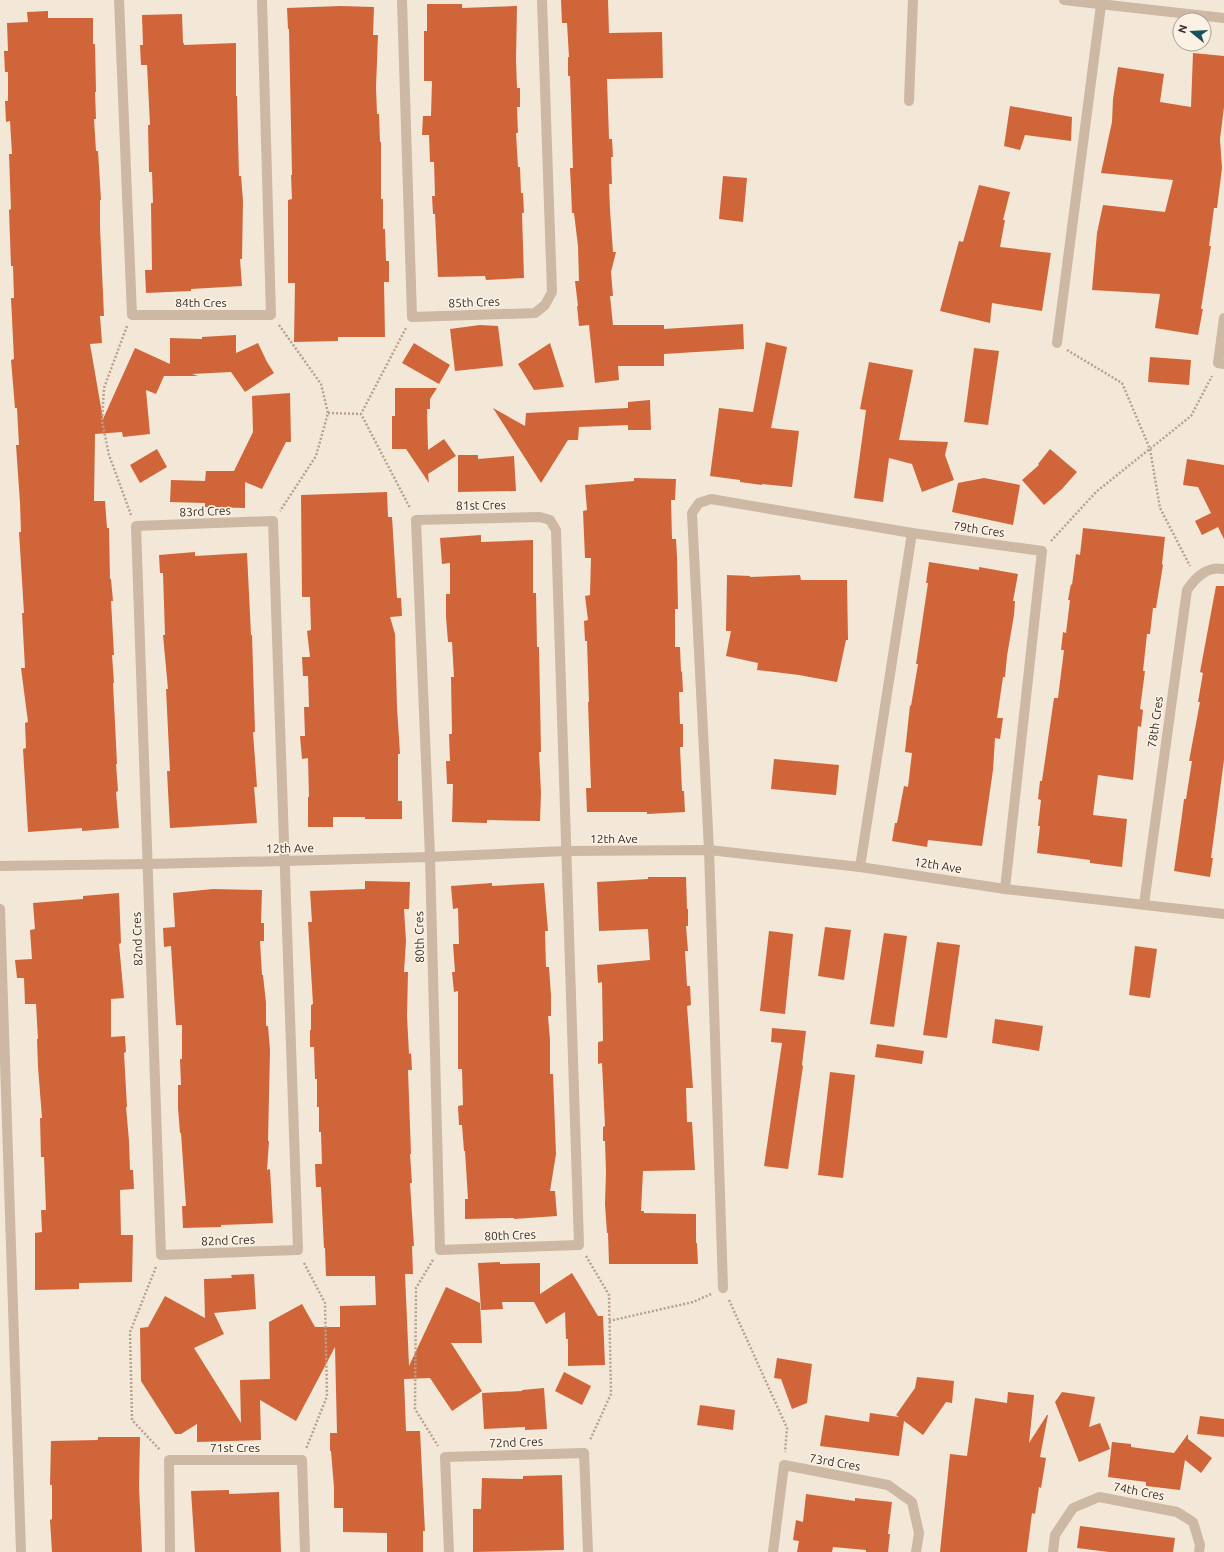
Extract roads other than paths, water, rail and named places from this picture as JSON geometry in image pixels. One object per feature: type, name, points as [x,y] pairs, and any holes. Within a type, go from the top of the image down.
[{"type":"street","name":"84th Cres","points":[[119,0],[132,315],[271,315],[262,0]]},
{"type":"street","name":"85th Cres","points":[[402,0],[412,317],[535,313],[545,305],[552,292],[542,0]]},
{"type":"street","points":[[909,101],[913,0]]},
{"type":"street","points":[[1064,0],[1224,18]]},
{"type":"street","points":[[1057,343],[1100,5]]},
{"type":"street","points":[[1221,363],[1224,318]]},
{"type":"street","name":"79th Cres","points":[[723,1288],[708,850],[692,513],[700,503],[711,499],[912,533],[1042,551],[1005,888]]},
{"type":"street","name":"81st Cres","points":[[430,857],[416,520],[540,517],[550,520],[556,530],[566,851]]},
{"type":"street","name":"83rd Cres","points":[[147,864],[136,526],[273,521],[284,861]]},
{"type":"street","points":[[860,867],[912,533]]},
{"type":"street","name":"78th Cres","points":[[1144,904],[1183,609],[1187,590],[1196,577],[1205,571],[1218,568],[1224,569]]},
{"type":"street","name":"12th Ave","points":[[0,866],[284,861],[566,851],[708,850],[860,867],[1005,888],[1224,914]]},
{"type":"street","name":"80th Cres","points":[[430,857],[440,1250],[579,1245],[566,851]]},
{"type":"street","name":"82nd Cres","points":[[147,864],[161,1255],[298,1250],[284,861]]},
{"type":"street","points":[[0,909],[21,1552]]},
{"type":"street","name":"72nd Cres","points":[[448,1552],[445,1457],[584,1453],[588,1552]]},
{"type":"street","name":"71st Cres","points":[[170,1552],[169,1460],[302,1460],[305,1552]]},
{"type":"street","name":"73rd Cres","points":[[773,1552],[784,1465],[888,1484],[912,1502],[918,1533],[916,1552]]},
{"type":"street","name":"74th Cres","points":[[1053,1552],[1055,1535],[1073,1508],[1099,1497],[1177,1512],[1192,1522],[1200,1546],[1199,1552]]}]
